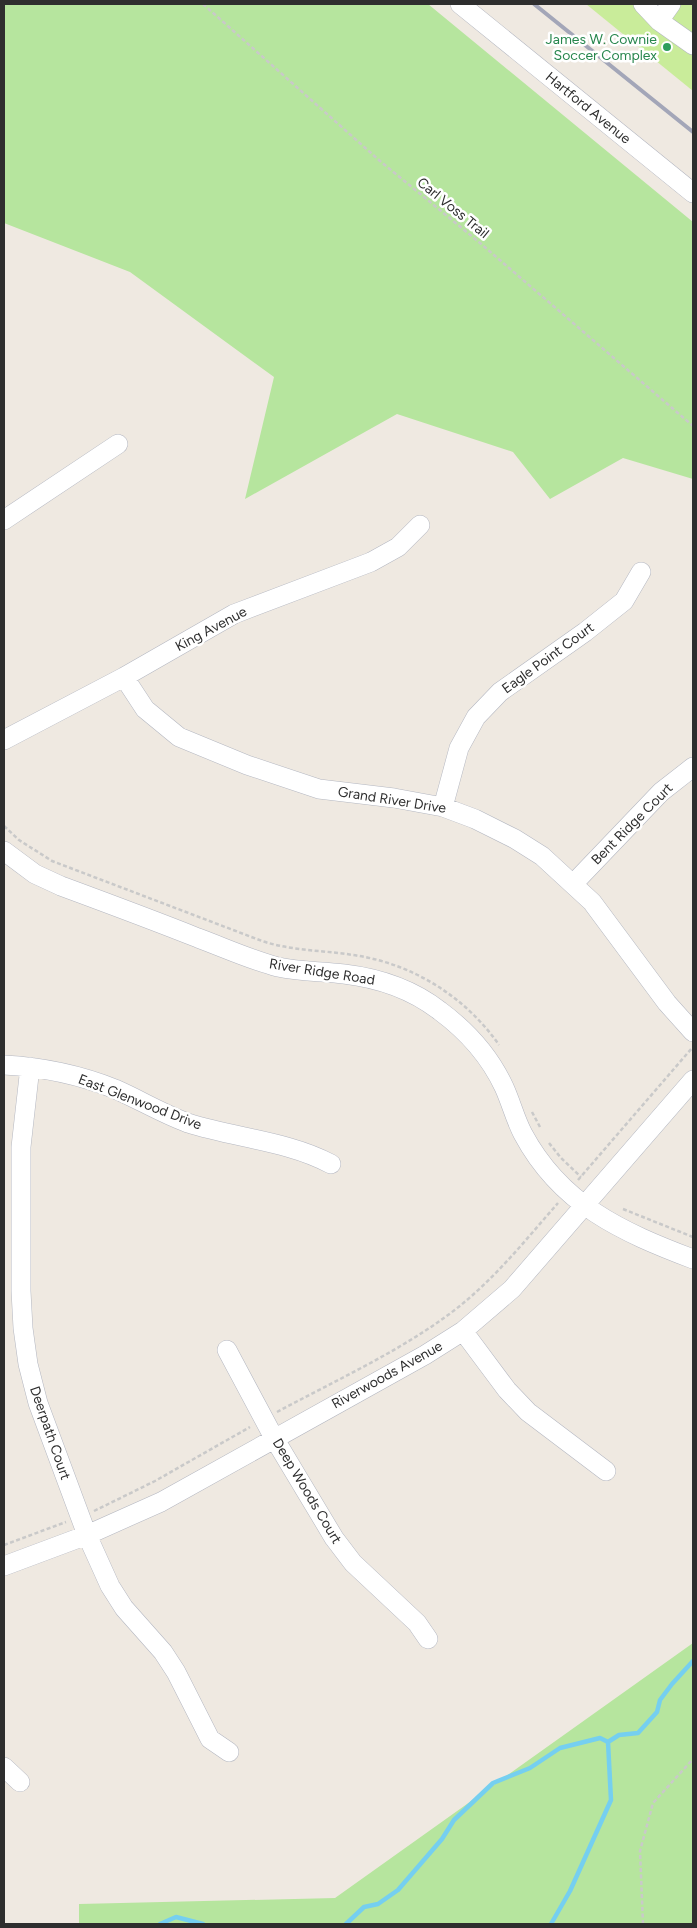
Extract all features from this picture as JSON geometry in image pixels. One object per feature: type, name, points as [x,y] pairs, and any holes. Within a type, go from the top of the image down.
[{"type":"street","name":"Hartford Avenue","points":[[460,4],[693,193]]},
{"type":"street","points":[[643,4],[659,21],[693,45]]},
{"type":"street","points":[[659,21],[671,4]]},
{"type":"street","points":[[4,520],[118,444]]},
{"type":"street","name":"King Avenue","points":[[4,740],[124,677],[234,614],[371,562],[398,547],[420,525]]},
{"type":"street","name":"Eagle Point Court","points":[[443,807],[459,748],[476,717],[500,692],[585,632],[624,601],[641,572]]},
{"type":"street","name":"Grand River Drive","points":[[124,677],[144,708],[180,737],[230,758],[319,789],[394,798],[443,807],[475,819],[515,839],[542,856],[574,883],[598,908],[667,1003],[693,1032]]},
{"type":"street","name":"Bent Ridge Court","points":[[574,883],[661,792],[693,767]]},
{"type":"street","name":"River Ridge Road","points":[[4,851],[35,874],[61,886],[258,960],[303,971],[367,977],[392,985],[439,1009],[476,1044],[491,1064],[504,1086],[522,1133],[550,1172],[583,1204],[627,1233],[693,1259]]},
{"type":"street","name":"East Glenwood Drive","points":[[4,1065],[30,1067],[86,1079],[115,1089],[186,1122],[217,1132],[311,1154],[331,1164]]},
{"type":"street","name":"Deerpath Court","points":[[30,1067],[21,1147],[23,1328],[28,1364],[38,1402],[87,1536],[110,1586],[124,1608],[163,1652],[176,1672],[210,1739],[229,1752]]},
{"type":"street","name":"Riverwoods Avenue","points":[[4,1566],[87,1536],[161,1502],[425,1355],[462,1331],[512,1289],[583,1204],[693,1080]]},
{"type":"street","points":[[462,1331],[507,1390],[528,1412],[606,1471]]},
{"type":"street","name":"Deep Woods Court","points":[[227,1350],[274,1438],[334,1538],[353,1563],[417,1623],[428,1639]]},
{"type":"street","points":[[4,1767],[20,1782]]},
{"type":"path","name":"Carl Voss Trail","points":[[203,4],[380,161],[480,243],[693,426]]},
{"type":"path","points":[[574,1185],[693,1047]]},
{"type":"path","points":[[271,1415],[385,1353],[445,1316],[500,1269],[562,1198]]},
{"type":"path","points":[[621,1208],[693,1237]]},
{"type":"path","points":[[87,1514],[155,1481],[257,1423]]},
{"type":"path","points":[[4,1545],[71,1520]]},
{"type":"path","points":[[643,1924],[640,1851],[653,1803],[693,1759]]},
{"type":"green space","points":[[4,4],[428,4],[693,222],[693,479],[623,458],[550,499],[513,452],[397,414],[245,499],[274,377],[130,272],[4,223]]},
{"type":"green space","name":"James W. Cownie Soccer Complex","points":[[586,4],[693,4],[693,91]]},
{"type":"green space","points":[[693,1643],[693,1924],[79,1924],[79,1904],[335,1898]]},
{"type":"waterway","points":[[608,1742],[619,1735],[638,1733],[657,1712],[660,1700],[672,1684],[693,1661]]},
{"type":"waterway","points":[[346,1924],[364,1907],[378,1904],[398,1890],[442,1839],[454,1820],[493,1783],[530,1768],[560,1748],[600,1738],[608,1742]]},
{"type":"waterway","points":[[551,1924],[570,1891],[611,1800],[608,1742]]},
{"type":"waterway","points":[[160,1924],[176,1917],[203,1924]]},
{"type":"railway","points":[[534,4],[693,132]]},
{"type":"place","name":"James W. Cownie Soccer Complex","points":[[667,47]]}]
